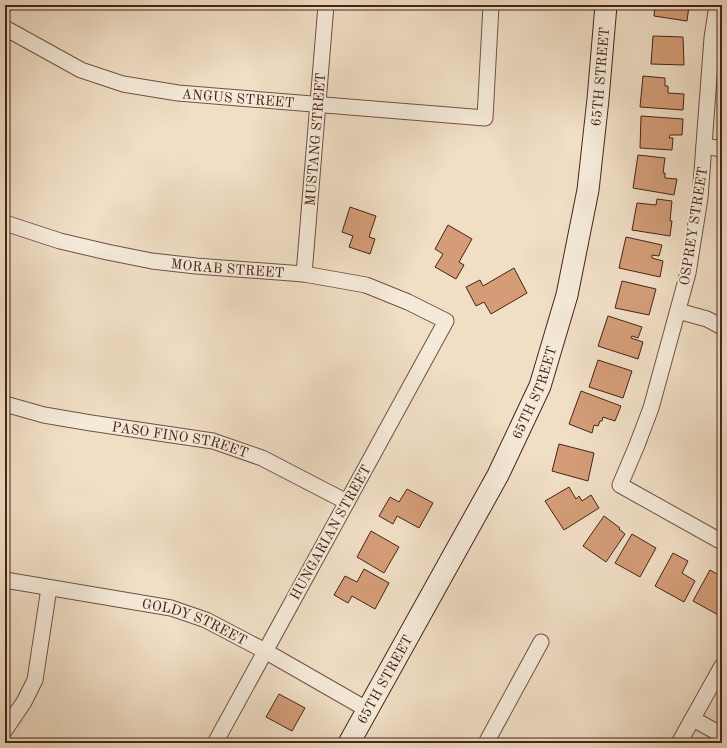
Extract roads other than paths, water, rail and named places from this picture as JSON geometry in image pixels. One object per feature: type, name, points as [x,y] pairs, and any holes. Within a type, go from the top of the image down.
[{"type":"street","name":"MUSTANG STREET","points":[[304,274],[326,5]]},
{"type":"street","name":"ANGUS STREET","points":[[5,28],[82,70],[124,84],[178,94],[485,118],[492,5]]},
{"type":"street","name":"65TH STREET","points":[[350,743],[498,475],[540,386],[567,295],[588,190],[606,5]]},
{"type":"street","name":"OSPREY STREET","points":[[717,5],[712,38],[700,198],[688,273],[651,408],[620,485],[722,542]]},
{"type":"street","points":[[704,146],[722,149]]},
{"type":"street","name":"MORAB STREET","points":[[5,223],[60,241],[152,261],[196,266],[304,274],[366,285],[408,302],[446,321]]},
{"type":"street","points":[[678,310],[707,319],[722,326]]},
{"type":"street","name":"HUNGARIAN STREET","points":[[215,743],[446,321]]},
{"type":"street","name":"PASO FINO STREET","points":[[5,404],[44,415],[83,422],[213,441],[262,458],[346,502]]},
{"type":"street","name":"GOLDY STREET","points":[[5,580],[171,608],[206,620],[265,651],[368,710]]},
{"type":"street","points":[[5,730],[24,702],[35,680],[49,588]]},
{"type":"street","points":[[486,743],[541,642]]},
{"type":"street","points":[[679,743],[722,666]]},
{"type":"street","points":[[693,719],[722,735]]}]
